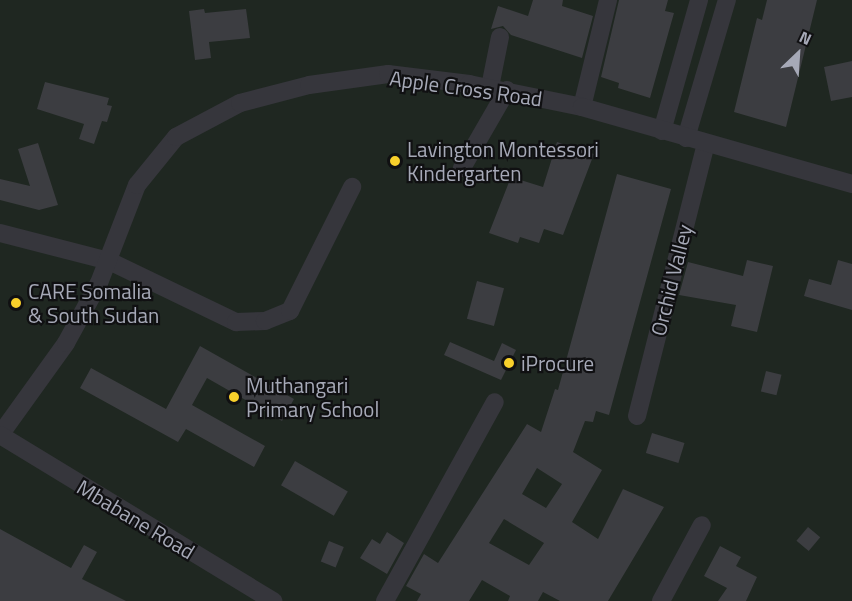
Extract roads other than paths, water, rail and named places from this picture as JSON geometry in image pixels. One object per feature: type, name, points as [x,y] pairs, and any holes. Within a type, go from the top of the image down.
[{"type":"street","points":[[582,107],[608,0]]},
{"type":"street","points":[[662,131],[699,0]]},
{"type":"street","points":[[686,138],[726,0]]},
{"type":"street","points":[[462,168],[499,89],[500,37]]},
{"type":"street","name":"Apple Cross Road","points":[[0,435],[66,343],[109,261],[137,185],[176,137],[240,104],[309,85],[388,74],[499,89],[582,107],[852,184]]},
{"type":"street","name":"Orchid Valley","points":[[637,416],[706,144]]},
{"type":"street","points":[[0,233],[109,261],[236,322],[265,321],[290,311],[352,187]]},
{"type":"street","points":[[385,601],[495,402]]},
{"type":"street","name":"Mbabane Road","points":[[0,435],[273,601]]},
{"type":"street","points":[[661,601],[702,525]]},
{"type":"place","name":"Lavington Montessori Kindergarten","points":[[395,161]]},
{"type":"place","name":"CARE Somalia & South Sudan","points":[[16,303]]},
{"type":"place","name":"iProcure","points":[[509,363]]},
{"type":"place","name":"Muthangari Primary School","points":[[234,397]]}]
